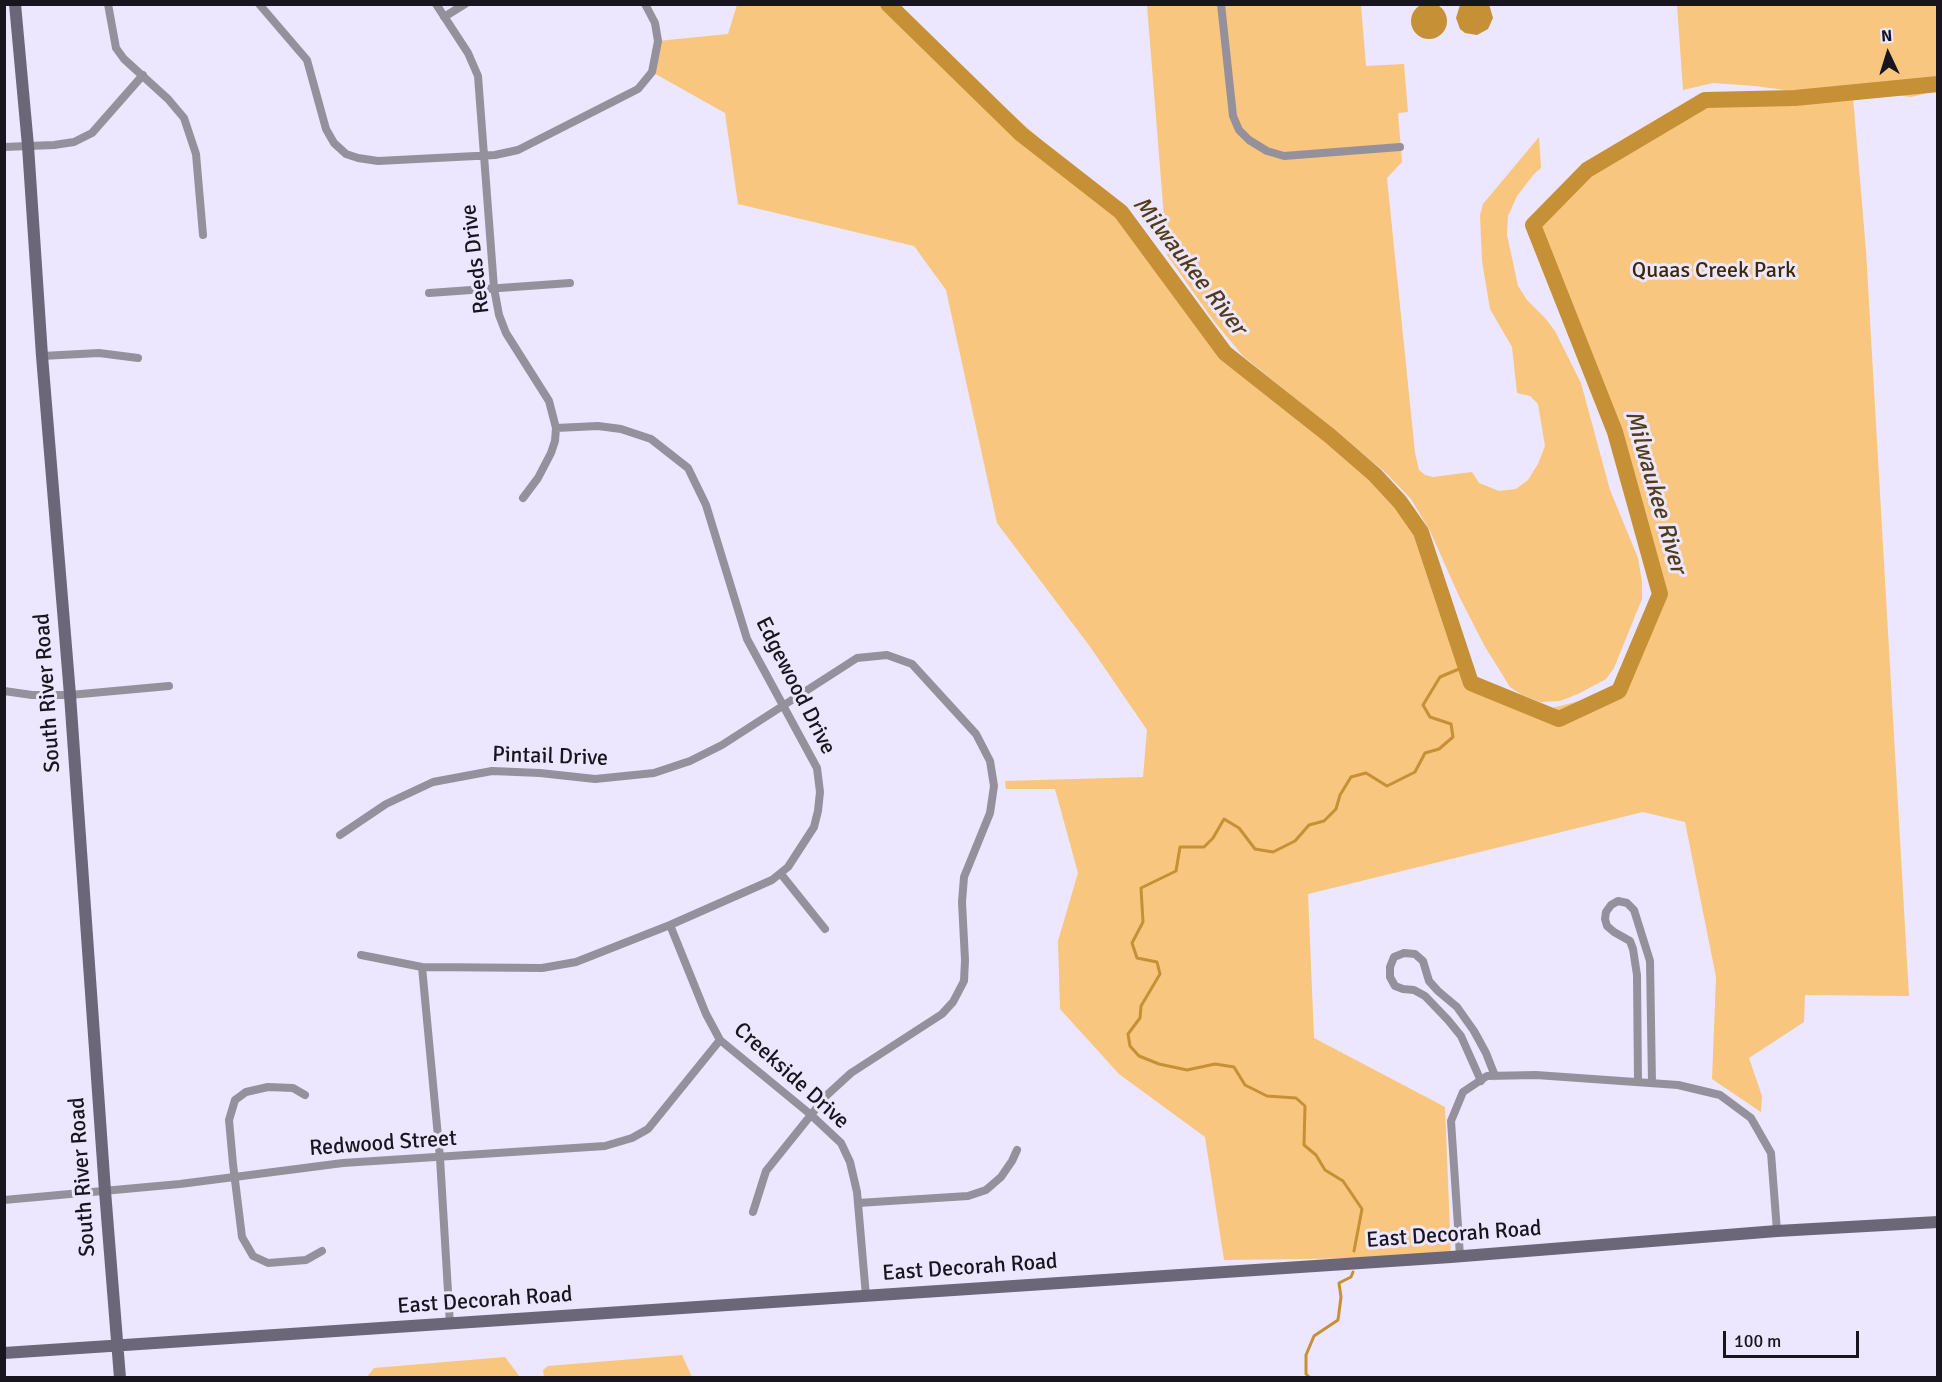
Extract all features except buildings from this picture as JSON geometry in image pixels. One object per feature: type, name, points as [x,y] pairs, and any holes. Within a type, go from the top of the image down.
[{"type":"street","name":"South River Road","points":[[15,4],[70,694],[120,1377]]},
{"type":"street","points":[[108,4],[116,48],[124,59],[168,99],[184,118],[196,154],[203,235]]},
{"type":"street","points":[[259,4],[307,60],[326,129],[334,143],[346,154],[378,161],[483,156],[518,150],[638,89],[652,72],[658,42],[655,23],[645,4]]},
{"type":"street","name":"Reeds Drive","points":[[436,4],[468,53],[478,76],[494,288],[499,315],[506,333],[549,401],[556,428],[555,441],[548,460],[523,498]]},
{"type":"street","points":[[444,17],[465,4]]},
{"type":"street","points":[[1221,4],[1233,116],[1239,129],[1249,140],[1267,152],[1284,156],[1400,147]]},
{"type":"street","points":[[4,147],[74,142],[92,133],[142,75]]},
{"type":"street","points":[[429,293],[570,283]]},
{"type":"street","points":[[42,356],[99,353],[138,358]]},
{"type":"street","name":"Edgewood Drive","points":[[361,955],[422,967],[542,968],[576,962],[670,925],[781,874],[814,827],[820,792],[817,768],[747,639],[706,505],[688,468],[651,439],[621,429],[598,426],[556,428]]},
{"type":"street","name":"Pintail Drive","points":[[340,835],[386,804],[433,782],[492,771],[595,779],[654,773],[690,761],[722,745],[857,658],[887,655],[912,664],[976,734],[990,761],[994,786],[990,813],[964,877],[962,902],[964,981],[953,1002],[942,1014],[851,1073],[810,1114]]},
{"type":"street","points":[[4,691],[32,695],[70,694],[170,686]]},
{"type":"street","points":[[781,874],[825,929]]},
{"type":"street","points":[[1638,1082],[1637,975],[1633,949],[1630,941],[1614,933],[1607,926],[1605,919],[1606,912],[1611,905],[1618,902],[1627,903],[1634,910],[1650,961],[1652,1083]]},
{"type":"street","name":"Creekside Drive","points":[[670,925],[706,1014],[720,1040],[810,1114],[841,1143],[850,1162],[858,1203],[866,1296]]},
{"type":"street","points":[[1481,1081],[1461,1036],[1448,1020],[1425,996],[1414,990],[1395,986],[1390,977],[1390,967],[1394,957],[1404,953],[1415,954],[1423,961],[1430,981],[1457,1007],[1474,1030],[1495,1076]]},
{"type":"street","points":[[422,967],[440,1158],[450,1324]]},
{"type":"street","name":"Redwood Street","points":[[4,1200],[180,1185],[343,1163],[605,1146],[632,1138],[648,1129],[720,1040]]},
{"type":"street","points":[[1460,1256],[1451,1121],[1463,1092],[1487,1076],[1536,1075],[1678,1085],[1720,1095],[1751,1119],[1771,1153],[1778,1231]]},
{"type":"street","points":[[305,1095],[293,1088],[268,1087],[246,1092],[235,1100],[230,1120],[234,1177],[242,1237],[253,1256],[268,1263],[306,1260],[322,1251]]},
{"type":"street","points":[[753,1212],[766,1171],[810,1114]]},
{"type":"street","points":[[858,1203],[968,1196],[986,1190],[1001,1177],[1017,1150]]},
{"type":"street","name":"East Decorah Road","points":[[4,1353],[1460,1256],[1778,1231],[1938,1222]]},
{"type":"green space","name":"Quaas Creek Park","points":[[737,5],[891,5],[1121,212],[1225,353],[1330,436],[1375,475],[1400,502],[1421,532],[1471,682],[1548,709],[1618,691],[1660,594],[1615,432],[1533,225],[1587,170],[1705,100],[1798,95],[1785,90],[1713,83],[1683,90],[1677,5],[1937,5],[1937,91],[1911,97],[1890,94],[1853,97],[1866,251],[1909,996],[1805,995],[1804,1022],[1749,1058],[1762,1096],[1761,1112],[1712,1079],[1716,977],[1685,822],[1643,812],[1308,894],[1314,1038],[1445,1107],[1451,1257],[1224,1260],[1205,1137],[1119,1074],[1060,1009],[1058,941],[1078,873],[1055,789],[1006,789],[1005,781],[1143,777],[1147,730],[1091,648],[997,523],[946,290],[914,246],[738,204],[725,113],[652,72],[658,41],[728,34]]},
{"type":"green space","points":[[1147,5],[1361,5],[1366,66],[1404,64],[1408,112],[1398,113],[1402,162],[1387,178],[1415,453],[1419,470],[1425,475],[1433,477],[1472,472],[1479,483],[1499,491],[1516,489],[1528,480],[1545,446],[1538,404],[1530,396],[1517,393],[1512,347],[1490,309],[1482,261],[1480,215],[1483,204],[1539,137],[1541,168],[1517,196],[1508,216],[1507,235],[1518,286],[1527,300],[1555,331],[1581,383],[1610,490],[1638,558],[1642,582],[1642,599],[1614,668],[1606,679],[1560,701],[1540,702],[1510,687],[1484,645],[1430,531],[1411,499],[1385,472],[1243,356],[1213,320],[1167,255]]},
{"type":"green space","points":[[682,1355],[692,1377],[544,1377],[543,1370],[548,1366]]},
{"type":"green space","points":[[505,1357],[520,1377],[367,1377],[374,1368]]},
{"type":"shaded area","points":[[1429,3],[1442,8],[1447,21],[1442,34],[1429,39],[1416,34],[1411,21],[1416,8]]},
{"type":"shaded area","points":[[1489,4],[1493,18],[1488,29],[1477,35],[1465,33],[1460,29],[1456,18],[1460,5]]},
{"type":"waterway","name":"Milwaukee River","points":[[888,4],[1021,134],[1121,212],[1225,353],[1330,436],[1375,475],[1400,502],[1421,532],[1471,683],[1559,719],[1619,691],[1660,594],[1615,432],[1533,225],[1587,170],[1705,100],[1795,98],[1938,84]]},
{"type":"waterway","points":[[1354,1251],[1362,1209],[1343,1181],[1325,1170],[1316,1155],[1304,1145],[1305,1106],[1296,1098],[1267,1096],[1245,1085],[1234,1067],[1215,1064],[1187,1070],[1159,1064],[1139,1056],[1130,1046],[1128,1034],[1140,1018],[1141,1006],[1160,974],[1157,962],[1137,958],[1132,943],[1143,922],[1141,888],[1176,871],[1180,847],[1204,847],[1213,838],[1224,819],[1239,828],[1255,849],[1273,852],[1295,841],[1309,825],[1324,821],[1336,809],[1340,795],[1351,777],[1366,773],[1387,786],[1415,772],[1425,753],[1439,749],[1453,737],[1451,724],[1430,717],[1423,705],[1440,677],[1466,666]]},
{"type":"waterway","points":[[1310,1378],[1306,1374],[1306,1355],[1314,1336],[1338,1320],[1341,1297],[1339,1283],[1351,1277],[1353,1272]]}]
